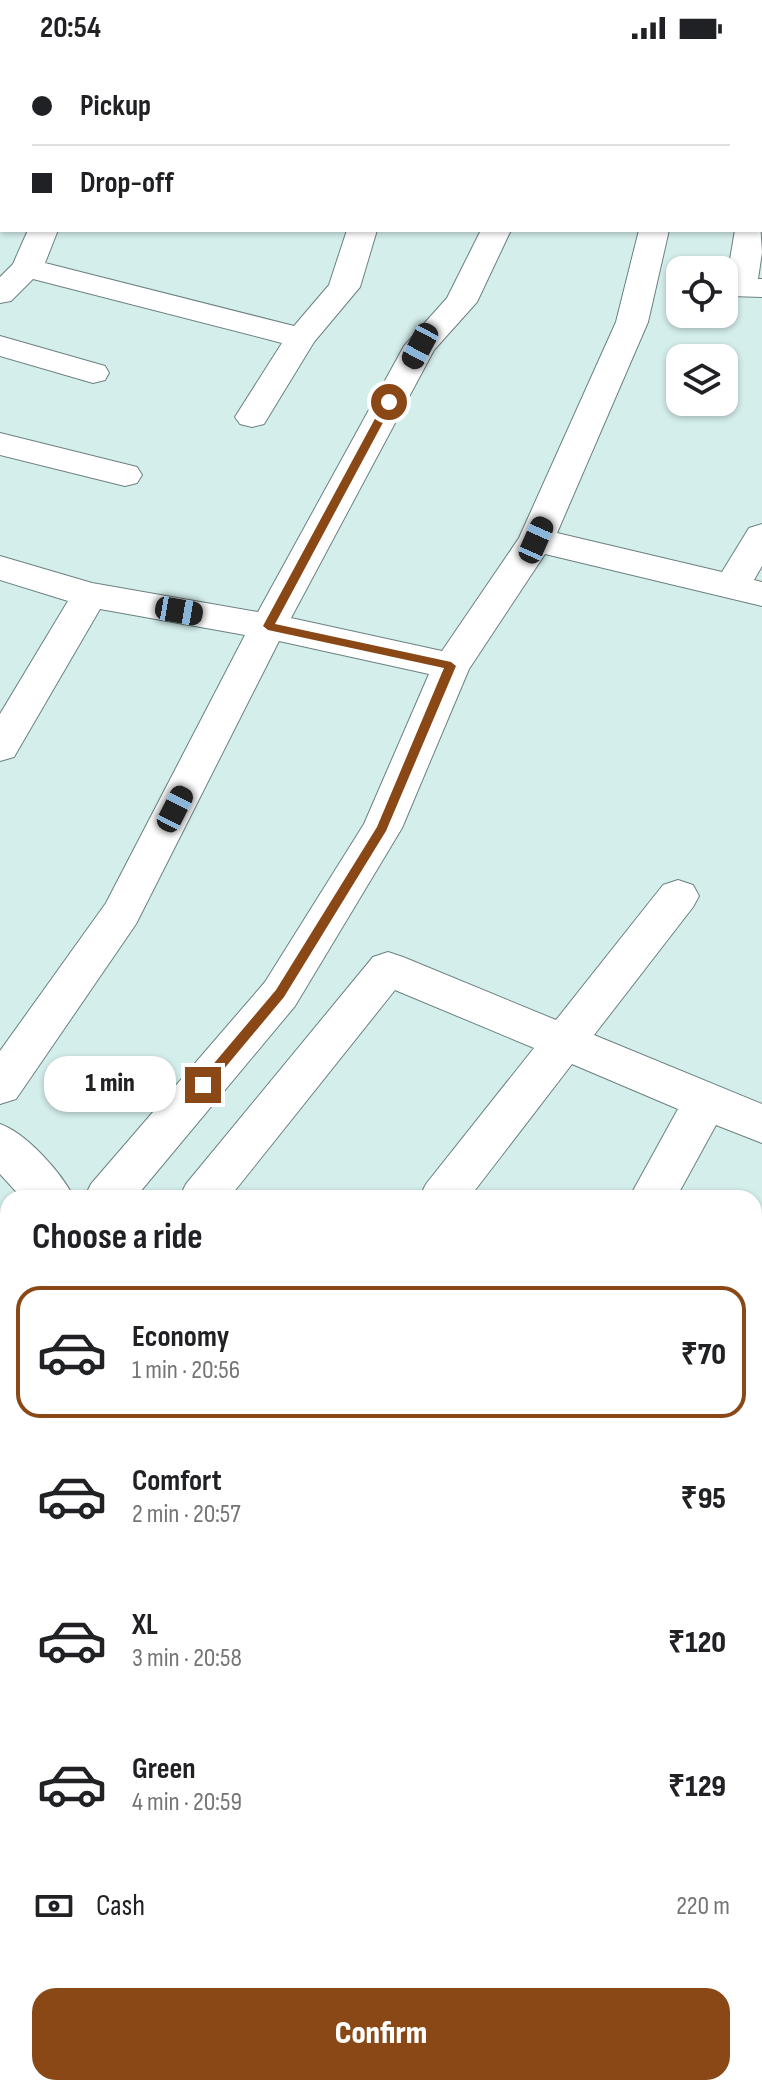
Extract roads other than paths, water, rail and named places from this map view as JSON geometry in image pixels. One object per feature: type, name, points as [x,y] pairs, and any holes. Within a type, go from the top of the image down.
[{"type":"street","points":[[0,294],[27,268],[42,232]]},
{"type":"street","points":[[252,417],[301,338],[344,287],[361,232]]},
{"type":"street","points":[[0,1086],[121,913],[268,626],[420,346],[461,302],[495,232]]},
{"type":"street","points":[[114,1190],[280,994],[382,828],[451,666],[536,540],[632,322],[654,232]]},
{"type":"street","points":[[750,232],[741,289],[762,288]]},
{"type":"street","points":[[27,268],[301,338]]},
{"type":"street","points":[[0,346],[93,373]]},
{"type":"street","points":[[0,444],[125,475]]},
{"type":"street","points":[[536,540],[747,590],[762,536]]},
{"type":"street","points":[[0,568],[90,595],[268,626],[451,666]]},
{"type":"street","points":[[0,747],[90,595]]},
{"type":"street","points":[[448,1190],[678,896]]},
{"type":"street","points":[[208,1190],[388,969],[762,1124]]},
{"type":"street","points":[[656,1190],[706,1101]]},
{"type":"street","points":[[0,1143],[44,1190]]}]
